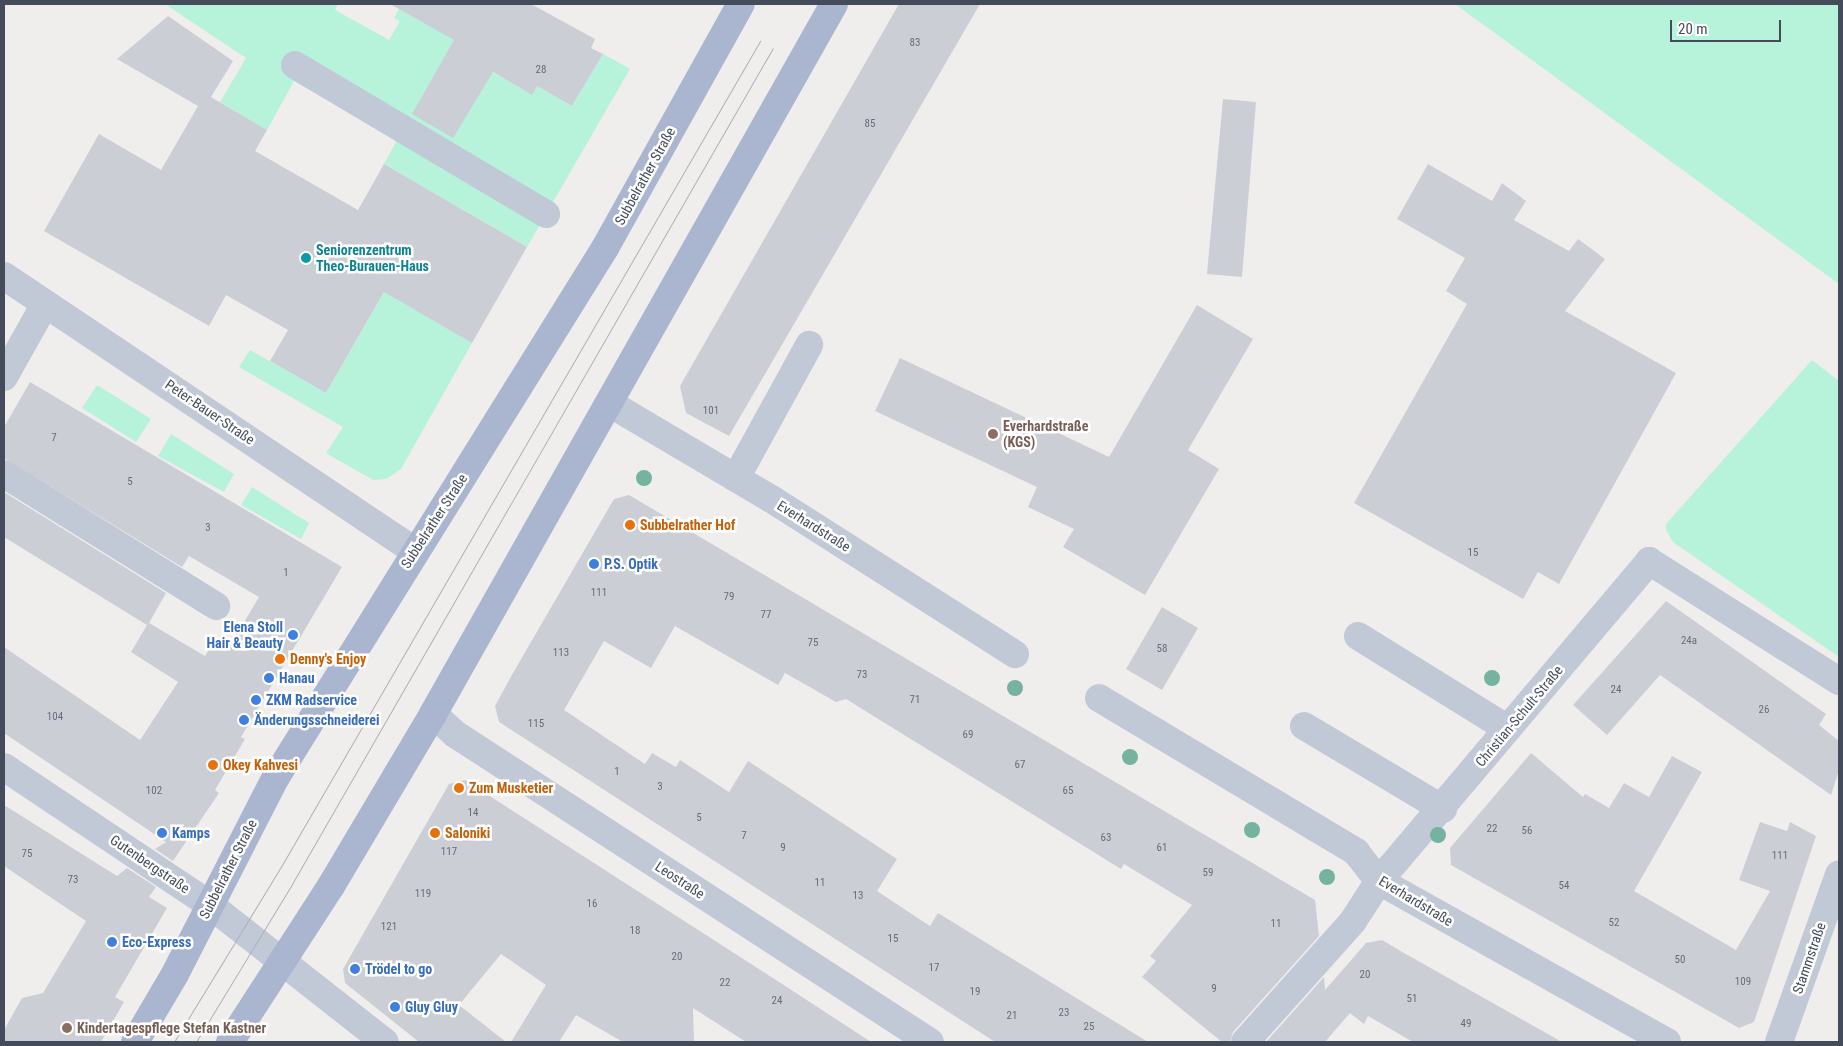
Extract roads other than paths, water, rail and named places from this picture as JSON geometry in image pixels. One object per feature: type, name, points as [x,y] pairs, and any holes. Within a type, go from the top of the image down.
[{"type":"main road","name":"Subbelrather Straße","points":[[135,1042],[210,905],[276,777],[414,550],[605,248],[741,4]]},
{"type":"main road","points":[[230,1042],[283,960],[433,714],[834,4]]},
{"type":"street","points":[[294,66],[546,214]]},
{"type":"street","name":"Peter-Bauer-Straße","points":[[4,276],[414,550]]},
{"type":"street","points":[[4,377],[45,304]]},
{"type":"street","points":[[736,478],[809,345]]},
{"type":"street","name":"Everhardstraße","points":[[609,403],[736,478],[1015,654]]},
{"type":"street","points":[[4,474],[216,606]]},
{"type":"street","name":"Christian-Schult-Straße","points":[[1245,1042],[1353,921],[1379,881],[1443,809],[1649,561],[1839,681]]},
{"type":"street","points":[[1358,636],[1508,729]]},
{"type":"street","name":"Everhardstraße","points":[[1099,698],[1356,852],[1379,881],[1667,1042]]},
{"type":"street","name":"Leostraße","points":[[433,714],[455,734],[930,1042]]},
{"type":"street","points":[[1304,726],[1443,809]]},
{"type":"street","name":"Gutenbergstraße","points":[[4,767],[210,905],[283,960],[385,1042]]},
{"type":"street","name":"Stammstraße","points":[[1779,1042],[1839,874]]},
{"type":"tram line","points":[[174,1042],[282,865],[760,41]]},
{"type":"tram line","points":[[196,1042],[292,884],[773,48]]},
{"type":"place","name":"Seniorenzentrum Theo-Burauen-Haus","points":[[306,258]]},
{"type":"place","name":"Everhardstraße (KGS)","points":[[993,434]]},
{"type":"place","name":"Subbelrather Hof","points":[[630,525]]},
{"type":"place","name":"P.S. Optik","points":[[594,564]]},
{"type":"place","name":"Elena Stoll Hair & Beauty","points":[[293,635]]},
{"type":"place","name":"Denny's Enjoy","points":[[280,659]]},
{"type":"place","name":"Hanau","points":[[269,678]]},
{"type":"place","name":"ZKM Radservice","points":[[256,700]]},
{"type":"place","name":"Änderungsschneiderei","points":[[244,720]]},
{"type":"place","name":"Okey Kahvesi","points":[[213,765]]},
{"type":"place","name":"Zum Musketier","points":[[459,788]]},
{"type":"place","name":"Kamps","points":[[162,833]]},
{"type":"place","name":"Saloniki","points":[[435,833]]},
{"type":"place","name":"Eco-Express","points":[[112,942]]},
{"type":"place","name":"Trödel to go","points":[[355,969]]},
{"type":"place","name":"Gluy Gluy","points":[[395,1007]]},
{"type":"place","name":"Kindertagespflege Stefan Kastner","points":[[67,1028]]}]
